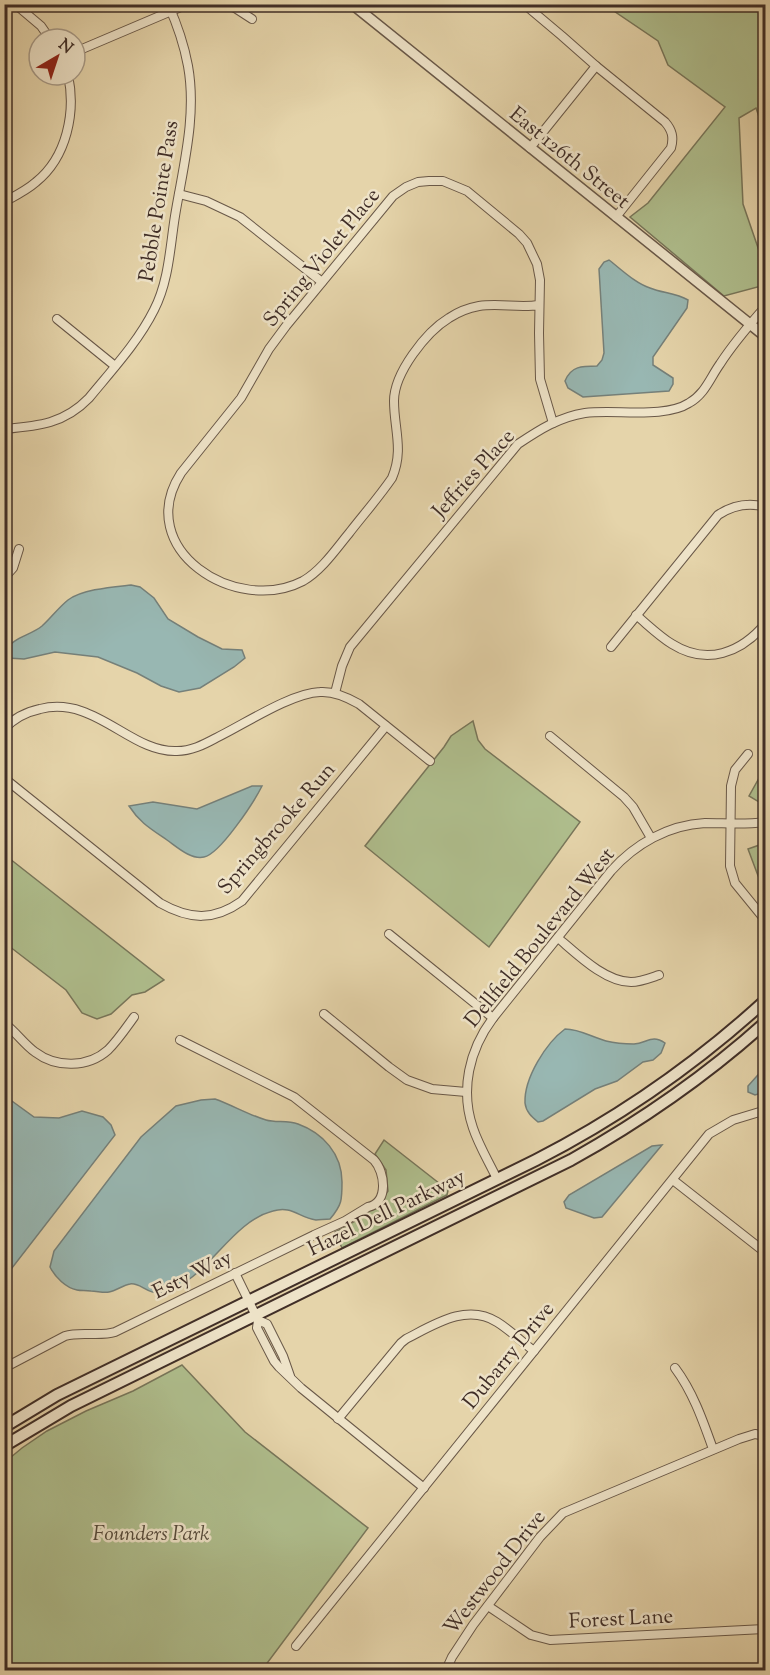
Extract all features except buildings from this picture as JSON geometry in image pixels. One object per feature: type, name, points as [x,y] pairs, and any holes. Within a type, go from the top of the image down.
[{"type":"main road","name":"Hazel Dell Parkway","points":[[4,1427],[57,1395],[560,1148],[639,1101],[700,1057],[765,1000]]},
{"type":"main road","name":"Hazel Dell Parkway","points":[[4,1446],[71,1406],[257,1317],[541,1176],[592,1148],[683,1090],[765,1022]]},
{"type":"street","points":[[15,4],[42,27]]},
{"type":"street","points":[[87,46],[170,8],[188,4]]},
{"type":"street","points":[[223,4],[236,8],[252,19]]},
{"type":"street","name":"East 126th Street","points":[[352,4],[765,337]]},
{"type":"street","points":[[524,4],[665,122],[672,134],[673,141],[669,152],[616,217]]},
{"type":"street","name":"Pebble Pointe Pass","points":[[4,429],[54,422],[80,408],[142,330],[158,300],[165,278],[179,195],[191,95],[184,47],[170,8]]},
{"type":"street","points":[[530,148],[596,66]]},
{"type":"street","points":[[4,202],[37,182],[60,150],[69,126],[70,87]]},
{"type":"street","name":"Spring Violet Place","points":[[539,305],[481,306],[465,309],[448,318],[428,336],[404,367],[395,389],[399,457],[392,478],[323,565],[305,580],[277,590],[256,591],[235,587],[198,568],[182,553],[171,532],[168,517],[169,502],[175,483],[241,398],[269,349],[393,196],[418,182],[443,181],[467,191],[527,243],[537,264],[540,280],[540,379],[553,423]]},
{"type":"street","points":[[179,195],[206,201],[240,217],[322,282]]},
{"type":"street","name":"Jeffries Place","points":[[335,693],[350,647],[518,444],[540,429],[584,413],[670,411],[690,403],[700,395],[720,363],[765,306]]},
{"type":"street","points":[[57,319],[115,366]]},
{"type":"street","points":[[611,647],[718,515],[739,505],[754,504],[765,507]]},
{"type":"street","points":[[4,578],[13,568],[19,549]]},
{"type":"street","points":[[636,615],[679,649],[714,655],[731,651],[762,633],[765,622]]},
{"type":"street","points":[[4,729],[24,714],[51,706],[61,706],[94,716],[148,745],[175,752],[189,750],[206,743],[300,696],[320,692],[335,693],[346,696],[359,704],[430,761]]},
{"type":"street","name":"Springbrooke Run","points":[[4,778],[160,903],[184,915],[212,915],[225,912],[242,901],[386,726]]},
{"type":"street","points":[[550,736],[624,797],[633,807],[651,838]]},
{"type":"street","points":[[748,754],[739,764],[732,779],[729,866],[740,891],[765,921]]},
{"type":"street","name":"Dellfield Boulevard West","points":[[496,1179],[472,1126],[466,1092],[469,1068],[475,1049],[493,1018],[617,865],[632,851],[651,838],[692,825],[765,822]]},
{"type":"street","points":[[389,934],[493,1018]]},
{"type":"street","points":[[558,938],[611,978],[630,982],[659,975]]},
{"type":"street","points":[[324,1014],[407,1080],[432,1089],[466,1092]]},
{"type":"street","points":[[4,1023],[41,1056],[53,1062],[70,1064],[89,1061],[108,1050],[134,1017]]},
{"type":"street","name":"Esty Way","points":[[4,1368],[65,1336],[115,1332],[333,1227],[378,1202],[383,1188],[381,1171],[374,1160],[302,1102],[180,1040]]},
{"type":"street","name":"Dubarry Drive","points":[[296,1646],[710,1134],[733,1120],[765,1110]]},
{"type":"street","points":[[672,1180],[765,1253]]},
{"type":"street","points":[[235,1273],[257,1317],[267,1324],[290,1377],[424,1488]]},
{"type":"street","points":[[338,1419],[401,1343],[454,1316],[468,1314],[488,1317],[534,1351]]},
{"type":"street","points":[[675,1368],[683,1378],[694,1401],[713,1449]]},
{"type":"street","name":"Westwood Drive","points":[[446,1671],[456,1649],[540,1537],[563,1513],[749,1435],[765,1436]]},
{"type":"street","name":"Forest Lane","points":[[488,1606],[526,1632],[550,1640],[765,1629]]},
{"type":"green space","points":[[605,5],[765,5],[765,134],[756,108],[739,118],[743,204],[765,268],[765,285],[724,296],[630,217],[648,203],[725,107],[668,65],[658,41]]},
{"type":"green space","points":[[473,721],[478,740],[485,749],[580,822],[489,947],[365,846],[451,736]]},
{"type":"green space","points":[[763,771],[766,773],[764,805],[749,796]]},
{"type":"green space","points":[[765,843],[765,888],[763,889],[748,849]]},
{"type":"green space","points":[[5,855],[164,980],[145,992],[132,995],[111,1014],[97,1019],[82,1013],[66,990],[5,943]]},
{"type":"green space","points":[[384,1140],[444,1187],[449,1186],[447,1195],[342,1248],[335,1232],[371,1210],[388,1191],[386,1170],[375,1154]]},
{"type":"green space","name":"Founders Park","points":[[182,1365],[245,1432],[368,1528],[262,1670],[5,1670],[5,1462],[47,1431],[133,1391]]},
{"type":"water","points":[[609,260],[644,286],[688,300],[687,308],[653,357],[653,365],[673,378],[669,391],[583,397],[568,388],[565,381],[570,372],[582,367],[597,366],[602,360],[604,353],[599,269],[604,262]]},
{"type":"water","points":[[131,585],[140,587],[154,598],[168,619],[222,649],[242,650],[245,658],[200,688],[179,692],[98,657],[55,652],[24,659],[8,658],[5,653],[12,643],[42,626],[74,596],[98,589]]},
{"type":"water","points":[[252,786],[262,786],[244,815],[219,847],[204,857],[194,857],[180,849],[146,825],[129,806],[153,802],[197,809]]},
{"type":"water","points":[[565,1029],[576,1030],[616,1043],[634,1044],[656,1039],[665,1043],[661,1053],[653,1060],[643,1062],[617,1081],[595,1089],[538,1122],[530,1114],[525,1103],[528,1083],[544,1052]]},
{"type":"water","points":[[765,1067],[765,1092],[755,1095],[748,1092],[748,1086]]},
{"type":"water","points":[[5,1096],[34,1117],[59,1118],[82,1111],[103,1117],[111,1125],[115,1135],[5,1277]]},
{"type":"water","points":[[215,1099],[266,1120],[298,1124],[323,1139],[335,1154],[341,1172],[340,1202],[330,1219],[310,1219],[285,1210],[273,1211],[258,1217],[244,1227],[193,1276],[179,1286],[164,1292],[149,1291],[134,1284],[109,1292],[79,1290],[61,1282],[50,1267],[54,1251],[141,1137],[176,1106]]},
{"type":"water","points":[[662,1145],[602,1217],[594,1218],[566,1208],[564,1202],[569,1195],[652,1146]]}]
